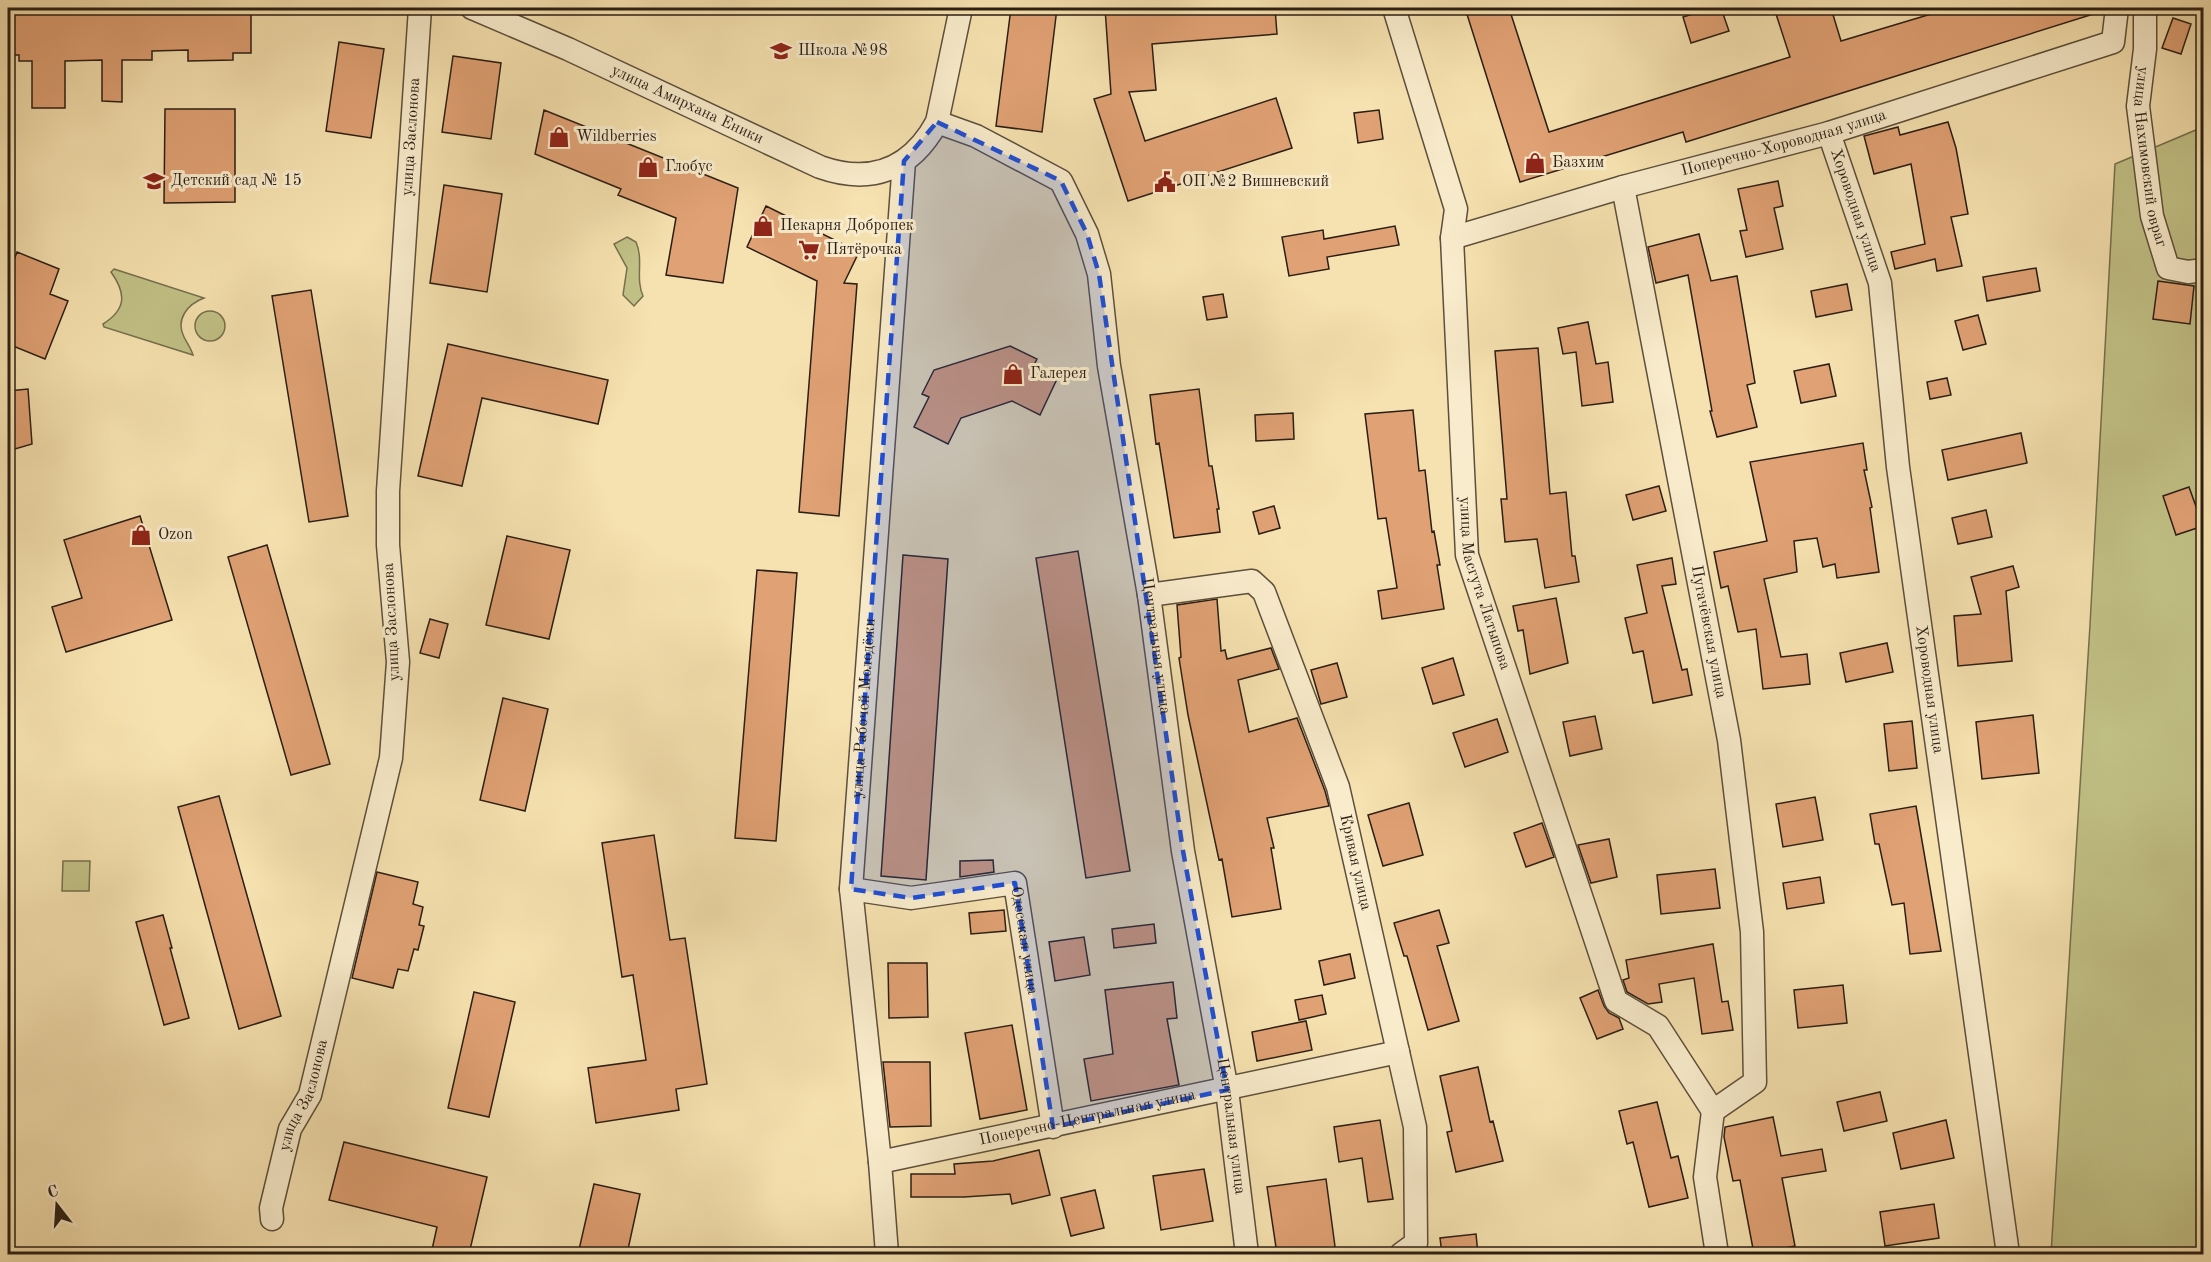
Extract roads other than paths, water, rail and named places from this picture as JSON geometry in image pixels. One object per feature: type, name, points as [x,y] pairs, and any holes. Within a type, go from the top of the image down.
[{"type":"street","name":"улица Заслонова","points":[[272,1219],[271,1208],[290,1129],[310,1095],[391,758],[398,662],[388,545],[388,490],[420,8]]},
{"type":"street","name":"улица Амирхана Еники","points":[[472,8],[567,49],[820,167],[838,173],[872,174],[888,170],[915,153],[928,138],[937,122]]},
{"type":"street","points":[[937,122],[961,8]]},
{"type":"street","name":"улица Масгута Латыпова","points":[[1394,8],[1456,208],[1452,238],[1467,555],[1616,1001],[1658,1026],[1713,1111]]},
{"type":"street","name":"Поперечно-Хороводная улица","points":[[1452,238],[1623,187],[1828,133],[2113,42],[2117,8]]},
{"type":"street","name":"улица Нахимовский овраг","points":[[2145,8],[2145,49],[2138,106],[2152,216],[2168,268],[2188,272],[2204,270]]},
{"type":"street","name":"Центральная улица","points":[[937,122],[976,136],[1061,180],[1087,234],[1099,274],[1109,366],[1149,595],[1183,851],[1227,1090],[1247,1254]]},
{"type":"street","name":"Хороводная улица","points":[[1828,133],[1880,283],[1898,467],[2008,1254]]},
{"type":"street","name":"улица Рабочей Молодёжи","points":[[887,1254],[880,1162],[851,889],[904,161]]},
{"type":"street","name":"Пугачёвская улица","points":[[1623,187],[1729,740],[1752,932],[1755,1082],[1713,1111]]},
{"type":"street","name":"Кривая улица","points":[[1149,595],[1252,581],[1264,592],[1338,787],[1415,1127],[1416,1243],[1401,1254]]},
{"type":"street","name":"Одесская улица","points":[[851,889],[910,898],[1015,882],[1053,1127]]},
{"type":"street","name":"Поперечно-Центральная улица","points":[[880,1162],[1398,1052]]},
{"type":"street","points":[[1713,1111],[1705,1177],[1717,1254]]},
{"type":"place","name":"Школа №98","points":[[781,51]]},
{"type":"place","name":"Wildberries","points":[[559,137]]},
{"type":"place","name":"Базхим","points":[[1535,163]]},
{"type":"place","name":"Глобус","points":[[648,167]]},
{"type":"place","name":"Детский сад № 15","points":[[154,181]]},
{"type":"place","name":"ОП №2 Вишневский","points":[[1165,182]]},
{"type":"place","name":"Пекарня Добропек","points":[[763,226]]},
{"type":"place","name":"Пятёрочка","points":[[809,250]]},
{"type":"place","name":"Галерея","points":[[1013,374]]},
{"type":"place","name":"Ozon","points":[[141,535]]}]
